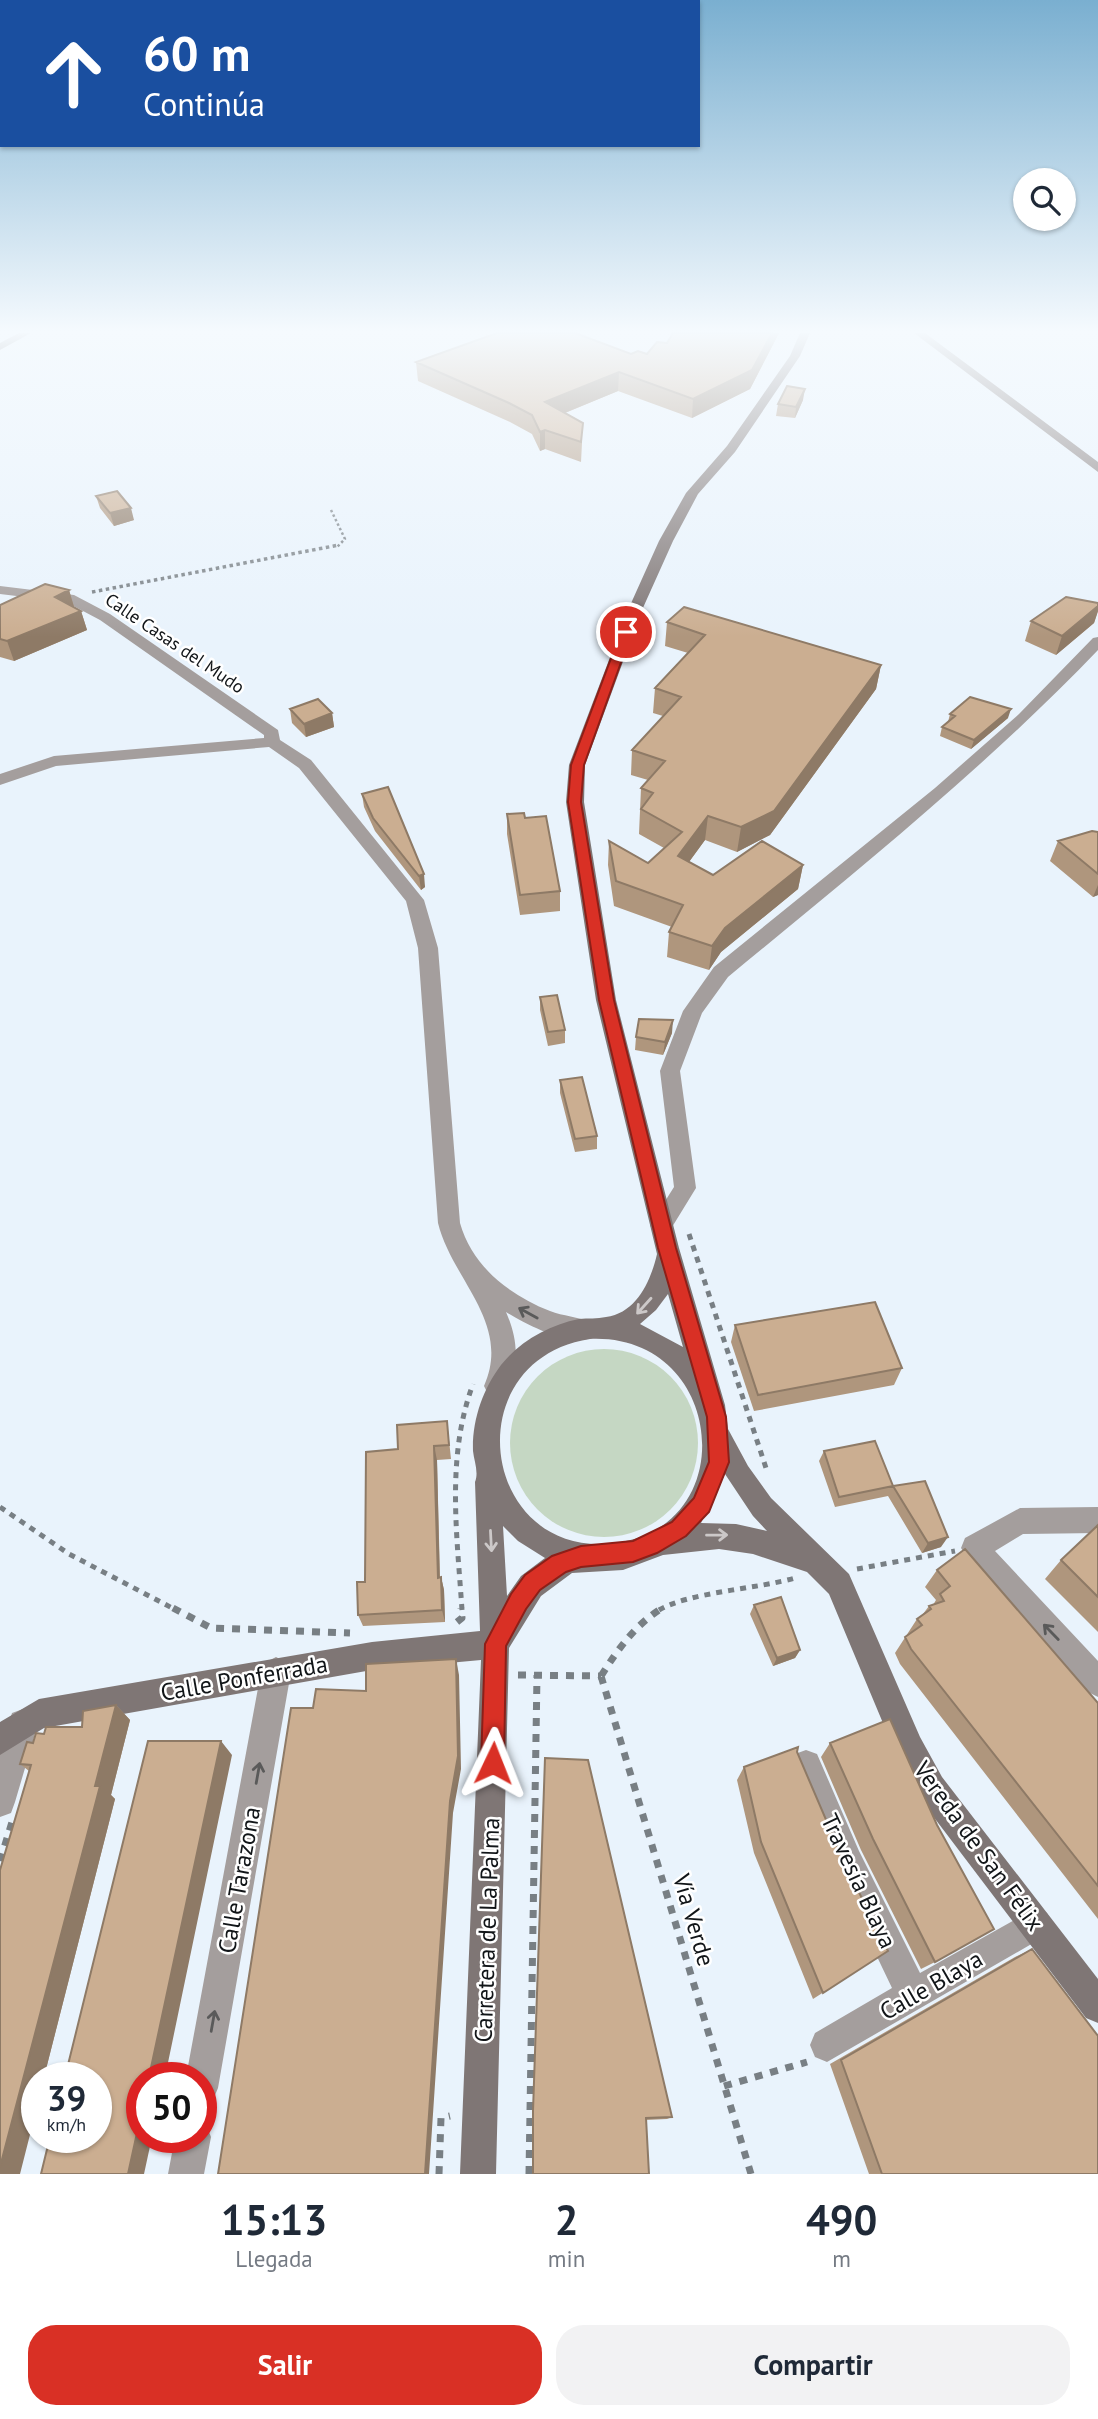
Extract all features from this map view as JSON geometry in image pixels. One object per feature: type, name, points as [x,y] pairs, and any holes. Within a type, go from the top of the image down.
[{"type":"main road","points":[[668,1251],[665,1275],[641,1311],[626,1322],[567,1335],[539,1347],[487,1382],[483,1430],[488,1473],[503,1504],[528,1529],[560,1547],[597,1555],[624,1553],[650,1546],[679,1529],[702,1505],[716,1477],[716,1418],[661,1225],[606,1000],[575,802],[577,765],[630,622],[666,541],[692,493],[741,434]]},
{"type":"main road","points":[[1054,434],[1098,468]]},
{"type":"main road","points":[[590,1332],[631,1335],[660,1347],[686,1366],[716,1418]]},
{"type":"main road","name":"Vereda de San Félix","points":[[716,1418],[734,1466],[762,1507],[834,1568],[909,1748],[931,1788],[1098,2006]]},
{"type":"main road","name":"Carretera de La Palma","points":[[478,2174],[496,1660],[488,1473]]},
{"type":"main road","name":"Vereda de San Félix","points":[[650,1546],[700,1536],[747,1537],[766,1541],[834,1568]]},
{"type":"main road","name":"Carretera de La Palma","points":[[496,1660],[506,1620],[533,1583],[560,1564],[597,1555]]},
{"type":"main road","name":"Calle Ponferrada","points":[[12,1732],[38,1714],[420,1649],[496,1660]]},
{"type":"street","name":"Calle Casas del Mudo","points":[[0,590],[75,601],[105,617],[272,733],[272,742]]},
{"type":"street","points":[[661,1225],[685,1188],[670,1071],[693,1011],[721,972],[950,783],[1025,717],[1098,641]]},
{"type":"street","points":[[0,780],[54,761],[272,742],[305,764],[415,900],[428,948],[450,1237],[456,1251],[498,1294],[531,1315],[550,1324],[590,1332]]},
{"type":"street","points":[[476,1274],[497,1318],[506,1346],[506,1366],[487,1382]]},
{"type":"street","points":[[1098,1520],[1020,1521],[975,1548],[995,1573],[1098,1682]]},
{"type":"street","name":"Calle Tarazona","points":[[206,2062],[276,1672]]},
{"type":"street","points":[[0,1802],[12,1732]]},
{"type":"street","name":"Travesía Blaya","points":[[806,1765],[848,1862],[913,1995]]},
{"type":"street","name":"Calle Blaya","points":[[827,2045],[1036,1924]]},
{"type":"street","points":[[186,2174],[189,2153]]},
{"type":"path","points":[[75,601],[85,593],[336,548],[345,539],[331,510]]},
{"type":"path","points":[[661,1225],[684,1219],[764,1465],[771,1476]]},
{"type":"path","points":[[451,1629],[462,1618],[457,1437],[465,1403],[487,1382]]},
{"type":"path","points":[[0,1507],[69,1554],[211,1628],[358,1633]]},
{"type":"path","points":[[496,1660],[537,1675],[601,1676],[616,1648],[643,1619],[675,1601],[780,1584],[834,1568],[975,1548]]},
{"type":"path","points":[[529,2174],[537,1675]]},
{"type":"path","name":"Vía Verde","points":[[601,1676],[751,2174]]},
{"type":"green space","points":[[604,1349],[640,1356],[671,1376],[691,1407],[698,1443],[691,1479],[671,1510],[640,1530],[604,1537],[568,1530],[537,1510],[517,1479],[510,1443],[517,1407],[537,1376],[568,1356]]},
{"type":"building","points":[[558,434],[582,434],[581,442]]},
{"type":"building","points":[[117,491],[131,508],[110,513],[96,496]]},
{"type":"building","points":[[45,584],[69,590],[55,597],[81,611],[7,641],[0,639],[0,605]]},
{"type":"building","points":[[1066,597],[1098,603],[1098,606],[1062,636],[1031,621]]},
{"type":"building","points":[[684,607],[881,665],[774,811],[741,827],[708,816],[678,856],[713,875],[762,841],[803,865],[725,928],[712,946],[669,932],[683,905],[616,881],[609,841],[648,863],[682,832],[641,809],[653,793],[641,788],[665,761],[632,750],[681,697],[655,688],[705,635],[667,622]]},
{"type":"building","points":[[970,697],[1011,709],[974,740],[942,727],[955,716],[950,714]]},
{"type":"building","points":[[318,699],[332,713],[304,724],[290,709]]},
{"type":"building","points":[[388,787],[424,874],[419,876],[373,818],[362,794]]},
{"type":"building","points":[[524,813],[525,818],[546,816],[560,891],[520,895],[507,814]]},
{"type":"building","points":[[1092,831],[1098,832],[1098,874],[1058,841]]},
{"type":"building","points":[[557,995],[565,1030],[548,1032],[540,997]]},
{"type":"building","points":[[639,1019],[673,1020],[665,1042],[636,1037]]},
{"type":"building","points":[[582,1077],[597,1136],[575,1139],[560,1080]]},
{"type":"building","points":[[875,1302],[902,1368],[758,1395],[735,1325]]},
{"type":"building","points":[[447,1421],[449,1445],[434,1446],[438,1578],[441,1577],[442,1610],[358,1615],[357,1582],[365,1582],[366,1452],[398,1449],[397,1425]]},
{"type":"building","points":[[875,1441],[893,1486],[839,1497],[824,1451]]},
{"type":"building","points":[[925,1481],[948,1537],[928,1543],[893,1486]]},
{"type":"building","points":[[1098,1525],[1098,1597],[1061,1560]]},
{"type":"building","points":[[965,1549],[1098,1703],[1098,1886],[911,1649],[905,1637],[922,1625],[917,1619],[931,1609],[929,1606],[944,1601],[940,1594],[950,1586],[937,1570]]},
{"type":"building","points":[[781,1597],[800,1650],[777,1658],[754,1605]]},
{"type":"building","points":[[456,1659],[458,1756],[450,1801],[425,2174],[218,2174],[291,1708],[313,1708],[316,1689],[366,1691],[366,1664]]},
{"type":"building","points":[[116,1705],[95,1786],[100,1786],[28,2062],[21,2062],[21,2087],[0,2167],[0,1870],[31,1765],[20,1764],[27,1742],[33,1743],[36,1733],[44,1734],[46,1727],[82,1727],[83,1711]]},
{"type":"building","points":[[890,1719],[937,1825],[994,1929],[935,1962],[873,1839],[830,1743]]},
{"type":"building","points":[[148,1741],[221,1741],[152,2062],[126,2062],[126,2153],[133,2153],[128,2174],[41,2174],[46,2153],[112,2153],[112,2062],[69,2062]]},
{"type":"building","points":[[798,1747],[797,1752],[845,1864],[888,1951],[823,1993],[761,1842],[744,1767]]},
{"type":"building","points":[[545,1758],[588,1760],[672,2117],[646,2118],[649,2174],[533,2174]]},
{"type":"building","points":[[1032,1949],[1098,2036],[1098,2174],[882,2174],[841,2060]]},
{"type":"route","points":[[493,1763],[496,1644],[506,1620],[519,1601],[533,1583],[560,1564],[581,1557],[633,1551],[650,1546],[679,1529],[702,1505],[716,1477],[719,1462],[719,1430],[716,1417],[667,1248],[606,1000],[575,802],[577,765],[592,718],[626,632]]}]
